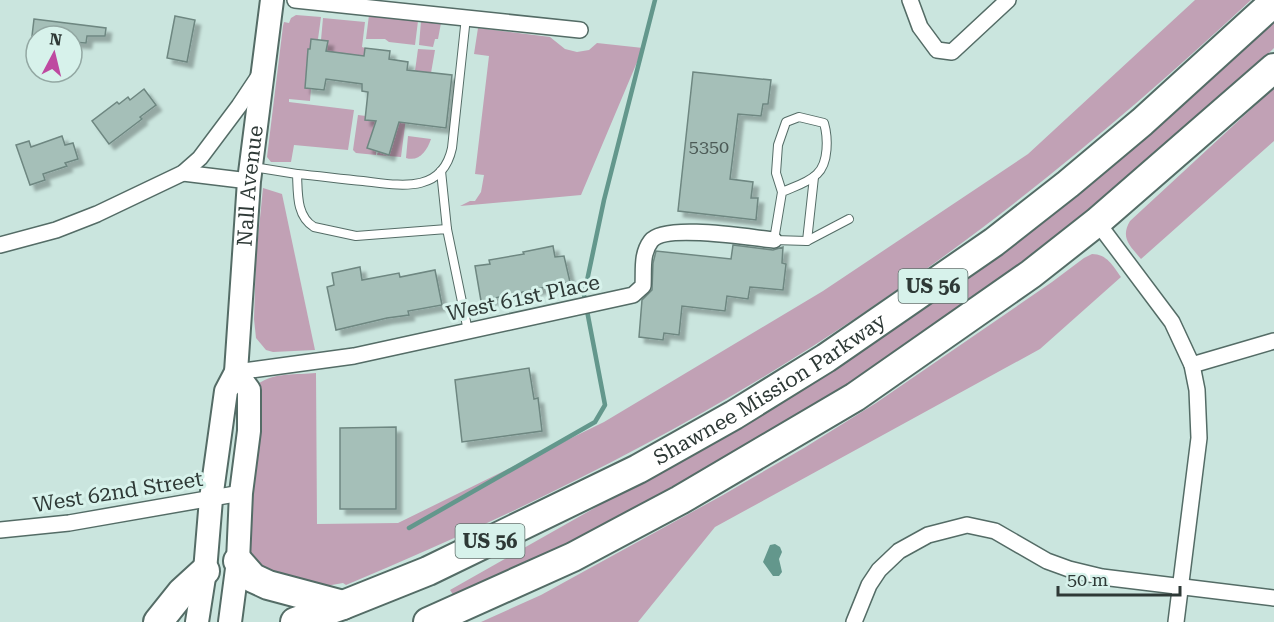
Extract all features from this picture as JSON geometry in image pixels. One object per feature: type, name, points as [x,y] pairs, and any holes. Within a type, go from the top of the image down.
[{"type":"highway","name":"Shawnee Mission Parkway","points":[[295,622],[428,571],[638,469],[734,415],[826,358],[994,242],[1068,184],[1142,122],[1274,2]]},
{"type":"highway","name":"US 56","points":[[428,622],[573,557],[777,445],[865,390],[1031,274],[1097,222],[1274,68]]},
{"type":"highway","points":[[238,561],[253,578],[268,585],[343,605]]},
{"type":"highway","points":[[158,622],[182,592],[205,571]]},
{"type":"main road","name":"Nall Avenue","points":[[197,622],[226,391],[236,372],[250,174],[272,0]]},
{"type":"main road","points":[[230,622],[238,561],[241,493],[249,431],[249,390],[236,372]]},
{"type":"street","points":[[295,0],[580,30]]},
{"type":"street","points":[[910,0],[920,27],[937,50],[952,52],[1008,0]]},
{"type":"street","points":[[0,245],[56,230],[97,214],[183,172],[200,158],[239,106],[254,84],[264,63]]},
{"type":"street","points":[[183,172],[250,174]]},
{"type":"street","points":[[1097,222],[1172,322],[1192,365],[1197,390],[1199,438],[1176,622]]},
{"type":"street","name":"West 61st Place","points":[[236,372],[354,356],[633,295],[643,286],[644,253],[652,238],[663,233],[679,231],[774,240]]},
{"type":"street","points":[[1192,365],[1274,340]]},
{"type":"street","name":"West 62nd Street","points":[[0,530],[69,523],[241,493]]},
{"type":"street","points":[[854,622],[869,585],[879,570],[899,551],[928,535],[967,525],[995,531],[1047,561],[1102,577],[1274,598]]},
{"type":"lane","points":[[250,174],[297,174],[406,186],[425,182],[441,171],[449,159],[452,148],[466,17]]},
{"type":"lane","points":[[782,192],[814,177],[819,172],[825,157],[828,136],[824,123],[799,117],[786,122],[777,145],[776,173],[782,192],[774,240],[807,241],[849,219]]},
{"type":"lane","points":[[441,171],[447,230],[468,331]]},
{"type":"lane","points":[[297,174],[301,210],[308,224],[314,227],[356,236],[447,230]]},
{"type":"lane","points":[[807,241],[814,177]]},
{"type":"shaded area","points":[[1195,0],[1251,0],[1137,103],[957,247],[830,335],[715,406],[612,462],[507,514],[346,585],[343,583],[326,586],[268,573],[247,553],[258,384],[264,380],[278,376],[316,373],[317,524],[398,523],[604,422],[823,291],[1028,154]]},
{"type":"shaded area","points":[[296,15],[321,17],[318,39],[311,39],[310,49],[308,49],[305,87],[311,88],[310,101],[289,99],[289,102],[354,110],[348,150],[294,145],[291,162],[271,162],[267,157],[283,26],[284,22],[289,23]]},
{"type":"shaded area","points":[[369,15],[418,21],[415,45],[389,42],[385,39],[366,39]]},
{"type":"shaded area","points":[[323,18],[365,22],[362,47],[365,48],[364,56],[326,52],[328,41],[321,40]]},
{"type":"shaded area","points":[[1274,19],[1274,48],[1220,98],[1165,147],[1050,242],[930,331],[807,412],[678,487],[589,533],[454,596],[450,590],[830,371],[979,268]]},
{"type":"shaded area","points":[[421,21],[441,23],[438,39],[435,39],[433,47],[419,45]]},
{"type":"shaded area","points":[[478,28],[550,37],[565,49],[577,52],[589,50],[597,43],[643,48],[581,195],[460,206],[475,201],[481,192],[484,175],[475,174],[489,56],[474,54]]},
{"type":"shaded area","points":[[418,49],[435,50],[431,73],[415,71]]},
{"type":"shaded area","points":[[1274,88],[1274,141],[1141,259],[1126,237],[1130,221]]},
{"type":"shaded area","points":[[403,110],[407,110],[401,157],[377,155],[378,151],[389,154]]},
{"type":"shaded area","points":[[358,115],[376,121],[367,148],[376,151],[376,155],[356,153],[353,150]]},
{"type":"shaded area","points":[[408,136],[431,139],[419,157],[406,158]]},
{"type":"shaded area","points":[[263,188],[282,194],[315,350],[273,352],[266,350],[256,338],[254,319],[256,258]]},
{"type":"shaded area","points":[[1092,254],[1106,258],[1121,277],[1040,349],[715,527],[638,622],[481,622],[541,595],[804,448],[876,403]]},
{"type":"shaded area","points":[[775,544],[782,552],[779,559],[782,572],[779,576],[773,576],[763,562],[770,545]]},
{"type":"building","points":[[175,16],[195,20],[187,62],[167,58]]},
{"type":"building","points":[[34,19],[74,24],[33,24]]},
{"type":"building","points":[[84,25],[106,28],[105,36],[87,36],[86,43],[84,43]]},
{"type":"building","points":[[311,39],[328,41],[326,51],[364,56],[365,48],[390,51],[389,59],[408,62],[407,70],[452,75],[446,128],[399,122],[389,155],[367,148],[376,121],[365,120],[368,92],[362,91],[362,84],[326,79],[324,90],[305,88]]},
{"type":"building","points":[[693,72],[771,80],[768,104],[763,104],[761,116],[738,114],[730,179],[753,182],[751,198],[758,198],[756,220],[678,211]]},
{"type":"building","points":[[144,89],[156,105],[140,117],[142,119],[109,144],[92,121],[117,102],[119,104],[128,97],[130,100]]},
{"type":"building","points":[[62,136],[65,145],[73,143],[78,159],[65,163],[67,166],[43,174],[45,180],[30,185],[16,145],[29,141],[31,147]]},
{"type":"building","points":[[733,245],[773,250],[783,247],[782,263],[786,264],[783,290],[750,287],[748,299],[727,296],[725,311],[682,306],[679,335],[664,333],[663,340],[639,337],[642,300],[652,290],[656,251],[731,259]]},
{"type":"building","points":[[553,246],[555,257],[564,256],[570,282],[481,301],[475,266],[490,264],[489,260]]},
{"type":"building","points":[[360,267],[362,280],[399,273],[400,277],[435,270],[442,305],[408,311],[409,315],[336,330],[327,287],[334,285],[332,273]]},
{"type":"building","points":[[529,368],[534,399],[538,398],[542,431],[462,442],[455,380]]},
{"type":"building","points":[[396,427],[396,509],[340,509],[340,428]]},
{"type":"waterway","points":[[409,528],[595,422],[605,405],[584,295],[604,200],[655,0]]}]
